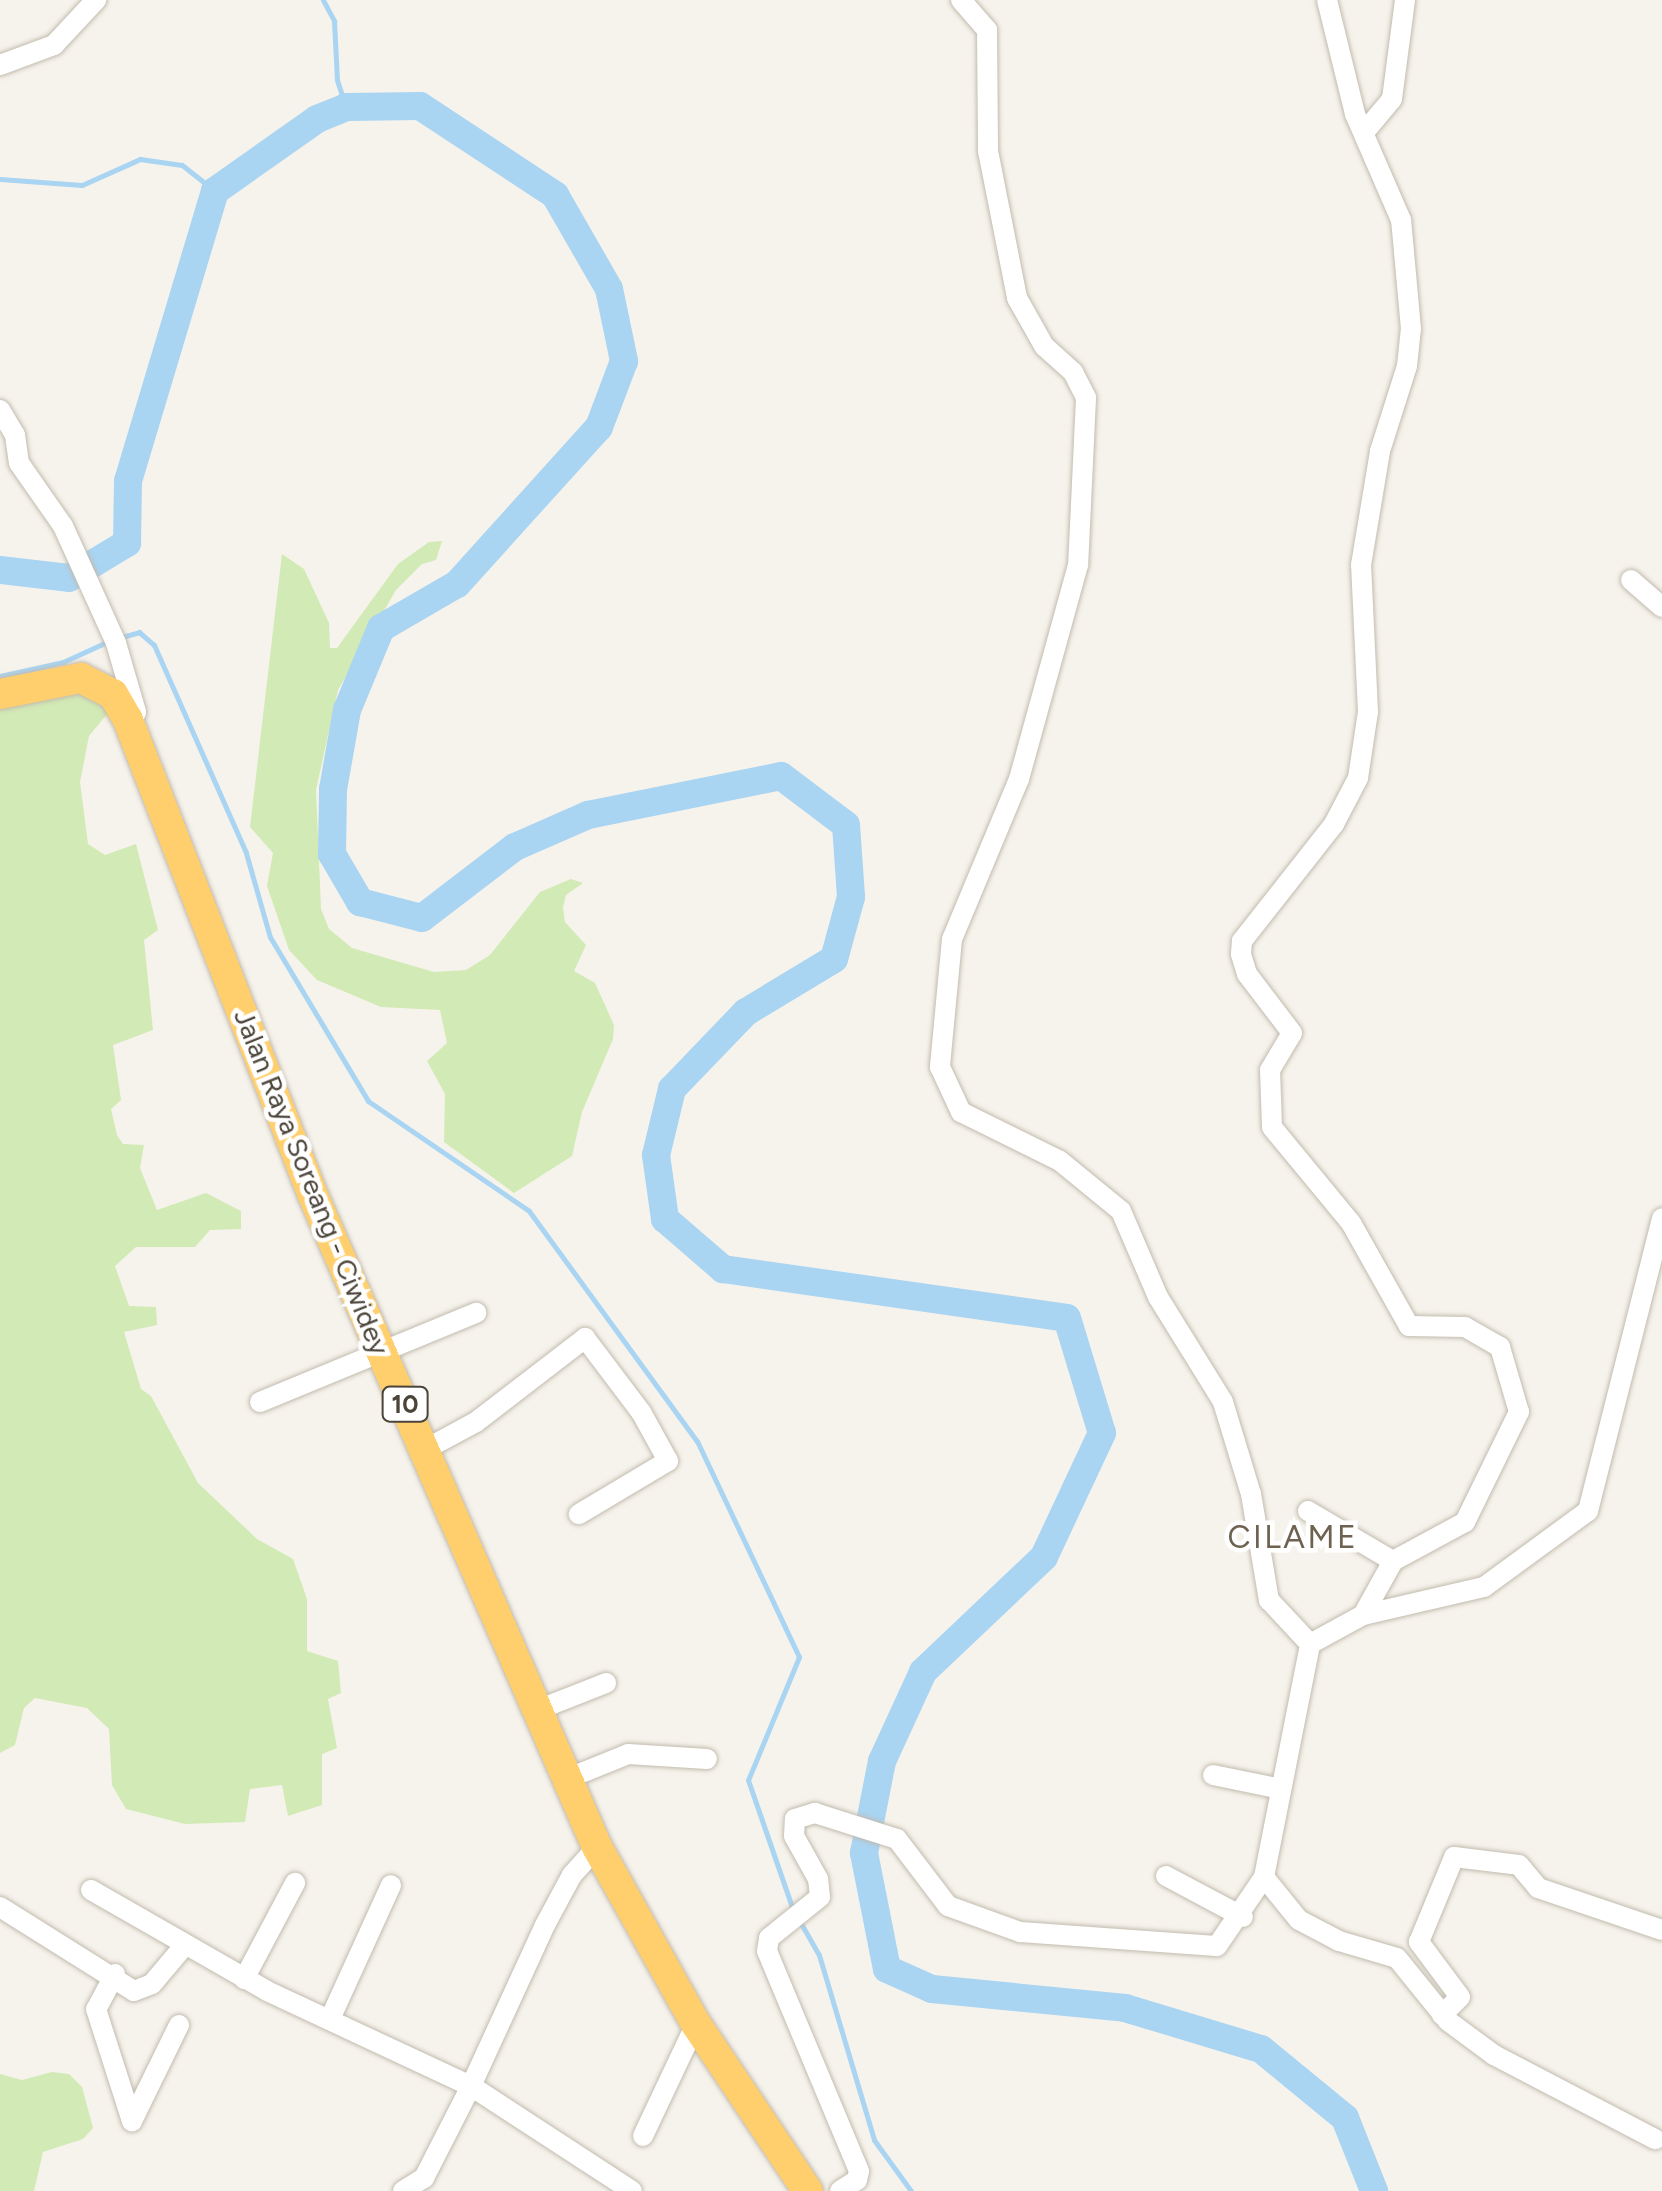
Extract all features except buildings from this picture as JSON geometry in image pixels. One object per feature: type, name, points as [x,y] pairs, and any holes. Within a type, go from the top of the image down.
[{"type":"highway","name":"Jalan Raya Soreang - Ciwidey","points":[[0,694],[81,678],[113,694],[128,720],[312,1193],[540,1709],[597,1848],[696,2024],[808,2191]]},
{"type":"street","points":[[0,65],[54,45],[96,0]]},
{"type":"street","points":[[962,0],[987,30],[988,151],[1017,298],[1044,346],[1085,390],[1086,415],[1078,565],[1019,779],[952,939],[940,1067],[962,1112],[1060,1162],[1120,1211],[1158,1296],[1223,1402],[1252,1494],[1270,1600],[1310,1644]]},
{"type":"street","points":[[1328,0],[1355,114],[1366,130],[1401,220],[1410,329],[1398,400],[1380,451],[1361,565],[1368,712],[1358,778],[1334,824],[1242,940],[1241,954],[1246,974],[1292,1032],[1270,1070],[1272,1127],[1351,1223],[1399,1316],[1422,1329],[1484,1332],[1500,1346],[1512,1375],[1515,1424],[1464,1522],[1392,1561],[1363,1615]]},
{"type":"street","points":[[1366,130],[1392,100],[1405,0]]},
{"type":"street","points":[[0,410],[28,482],[63,526],[116,643],[136,712],[128,720]]},
{"type":"street","points":[[1630,580],[1662,607]]},
{"type":"street","points":[[1310,1644],[1363,1615],[1484,1587],[1588,1511],[1662,1218]]},
{"type":"street","points":[[260,1402],[476,1313]]},
{"type":"street","points":[[426,1449],[476,1422],[585,1338],[611,1368],[668,1461],[578,1514]]},
{"type":"street","points":[[1308,1511],[1392,1561]]},
{"type":"street","points":[[840,2191],[857,2180],[859,2170],[767,1950],[770,1938],[820,1897],[818,1879],[794,1836],[795,1819],[815,1814],[897,1839],[948,1906],[1020,1932],[1217,1946],[1243,1916],[1264,1877],[1310,1644]]},
{"type":"street","points":[[540,1709],[606,1683]]},
{"type":"street","points":[[568,1778],[628,1754],[707,1759]]},
{"type":"street","points":[[1214,1775],[1281,1789]]},
{"type":"street","points":[[403,2191],[424,2178],[545,1925],[572,1875],[597,1848]]},
{"type":"street","points":[[1442,2015],[1460,1997],[1419,1942],[1454,1857],[1519,1865],[1538,1888],[1662,1930]]},
{"type":"street","points":[[1166,1876],[1243,1916]]},
{"type":"street","points":[[1264,1877],[1299,1920],[1338,1941],[1397,1958],[1442,2015],[1494,2055],[1656,2139]]},
{"type":"street","points":[[244,1979],[295,1883]]},
{"type":"street","points":[[330,2020],[391,1885]]},
{"type":"street","points":[[91,1890],[244,1979],[471,2086],[632,2191]]},
{"type":"street","points":[[0,1907],[141,1992],[184,1946]]},
{"type":"street","points":[[115,1974],[96,2010],[132,2121],[179,2025]]},
{"type":"street","points":[[642,2136],[696,2024]]},
{"type":"green space","points":[[442,541],[436,560],[422,564],[396,590],[338,690],[316,790],[321,909],[329,929],[352,948],[434,972],[466,970],[490,955],[540,892],[571,879],[583,883],[566,895],[563,907],[565,922],[586,945],[574,971],[595,983],[614,1025],[613,1039],[582,1112],[572,1156],[514,1193],[444,1142],[445,1094],[427,1061],[447,1043],[440,1010],[381,1007],[317,980],[289,950],[267,886],[273,853],[250,827],[282,554],[304,569],[329,623],[330,648],[337,648],[398,564],[429,542]]},
{"type":"green space","points":[[73,685],[110,699],[108,713],[89,736],[80,782],[88,844],[105,855],[136,844],[158,930],[144,940],[153,1030],[113,1045],[121,1100],[111,1109],[117,1135],[123,1144],[144,1145],[140,1168],[157,1210],[206,1193],[241,1211],[241,1229],[210,1230],[195,1247],[136,1247],[115,1266],[129,1306],[156,1307],[157,1325],[124,1332],[141,1389],[151,1396],[198,1483],[257,1539],[293,1559],[307,1599],[307,1651],[338,1661],[341,1693],[328,1699],[337,1748],[322,1754],[322,1805],[288,1816],[282,1785],[250,1789],[245,1822],[185,1824],[126,1809],[112,1785],[109,1729],[87,1708],[35,1698],[24,1708],[15,1745],[0,1753],[0,695]]},
{"type":"green space","points":[[52,2072],[69,2074],[82,2087],[93,2128],[83,2139],[43,2152],[34,2191],[0,2191],[0,2074],[22,2080]]},
{"type":"waterway","points":[[323,0],[334,21],[337,80],[346,107]]},
{"type":"waterway","points":[[0,570],[69,578],[127,543],[128,481],[215,191],[317,119],[346,107],[420,106],[555,195],[609,289],[624,361],[599,427],[457,584],[381,628],[347,710],[333,789],[332,854],[360,902],[422,918],[515,847],[588,815],[781,776],[846,825],[851,897],[834,959],[746,1012],[672,1089],[656,1155],[665,1219],[723,1269],[1067,1318],[1102,1433],[1044,1557],[923,1672],[882,1761],[864,1853],[887,1969],[932,1989],[1125,2008],[1261,2049],[1345,2118],[1374,2191]]},
{"type":"waterway","points":[[0,179],[82,185],[140,159],[182,165],[215,191]]},
{"type":"waterway","points":[[122,637],[139,632],[154,645],[246,853],[270,937],[368,1101],[529,1211],[697,1441],[799,1657],[748,1780],[793,1910]]},
{"type":"waterway","points":[[0,676],[63,662],[111,640]]},
{"type":"waterway","points":[[799,1920],[819,1955],[874,2140],[911,2191]]},
{"type":"district","name":"CILAME","points":[[1293,1537]]}]
